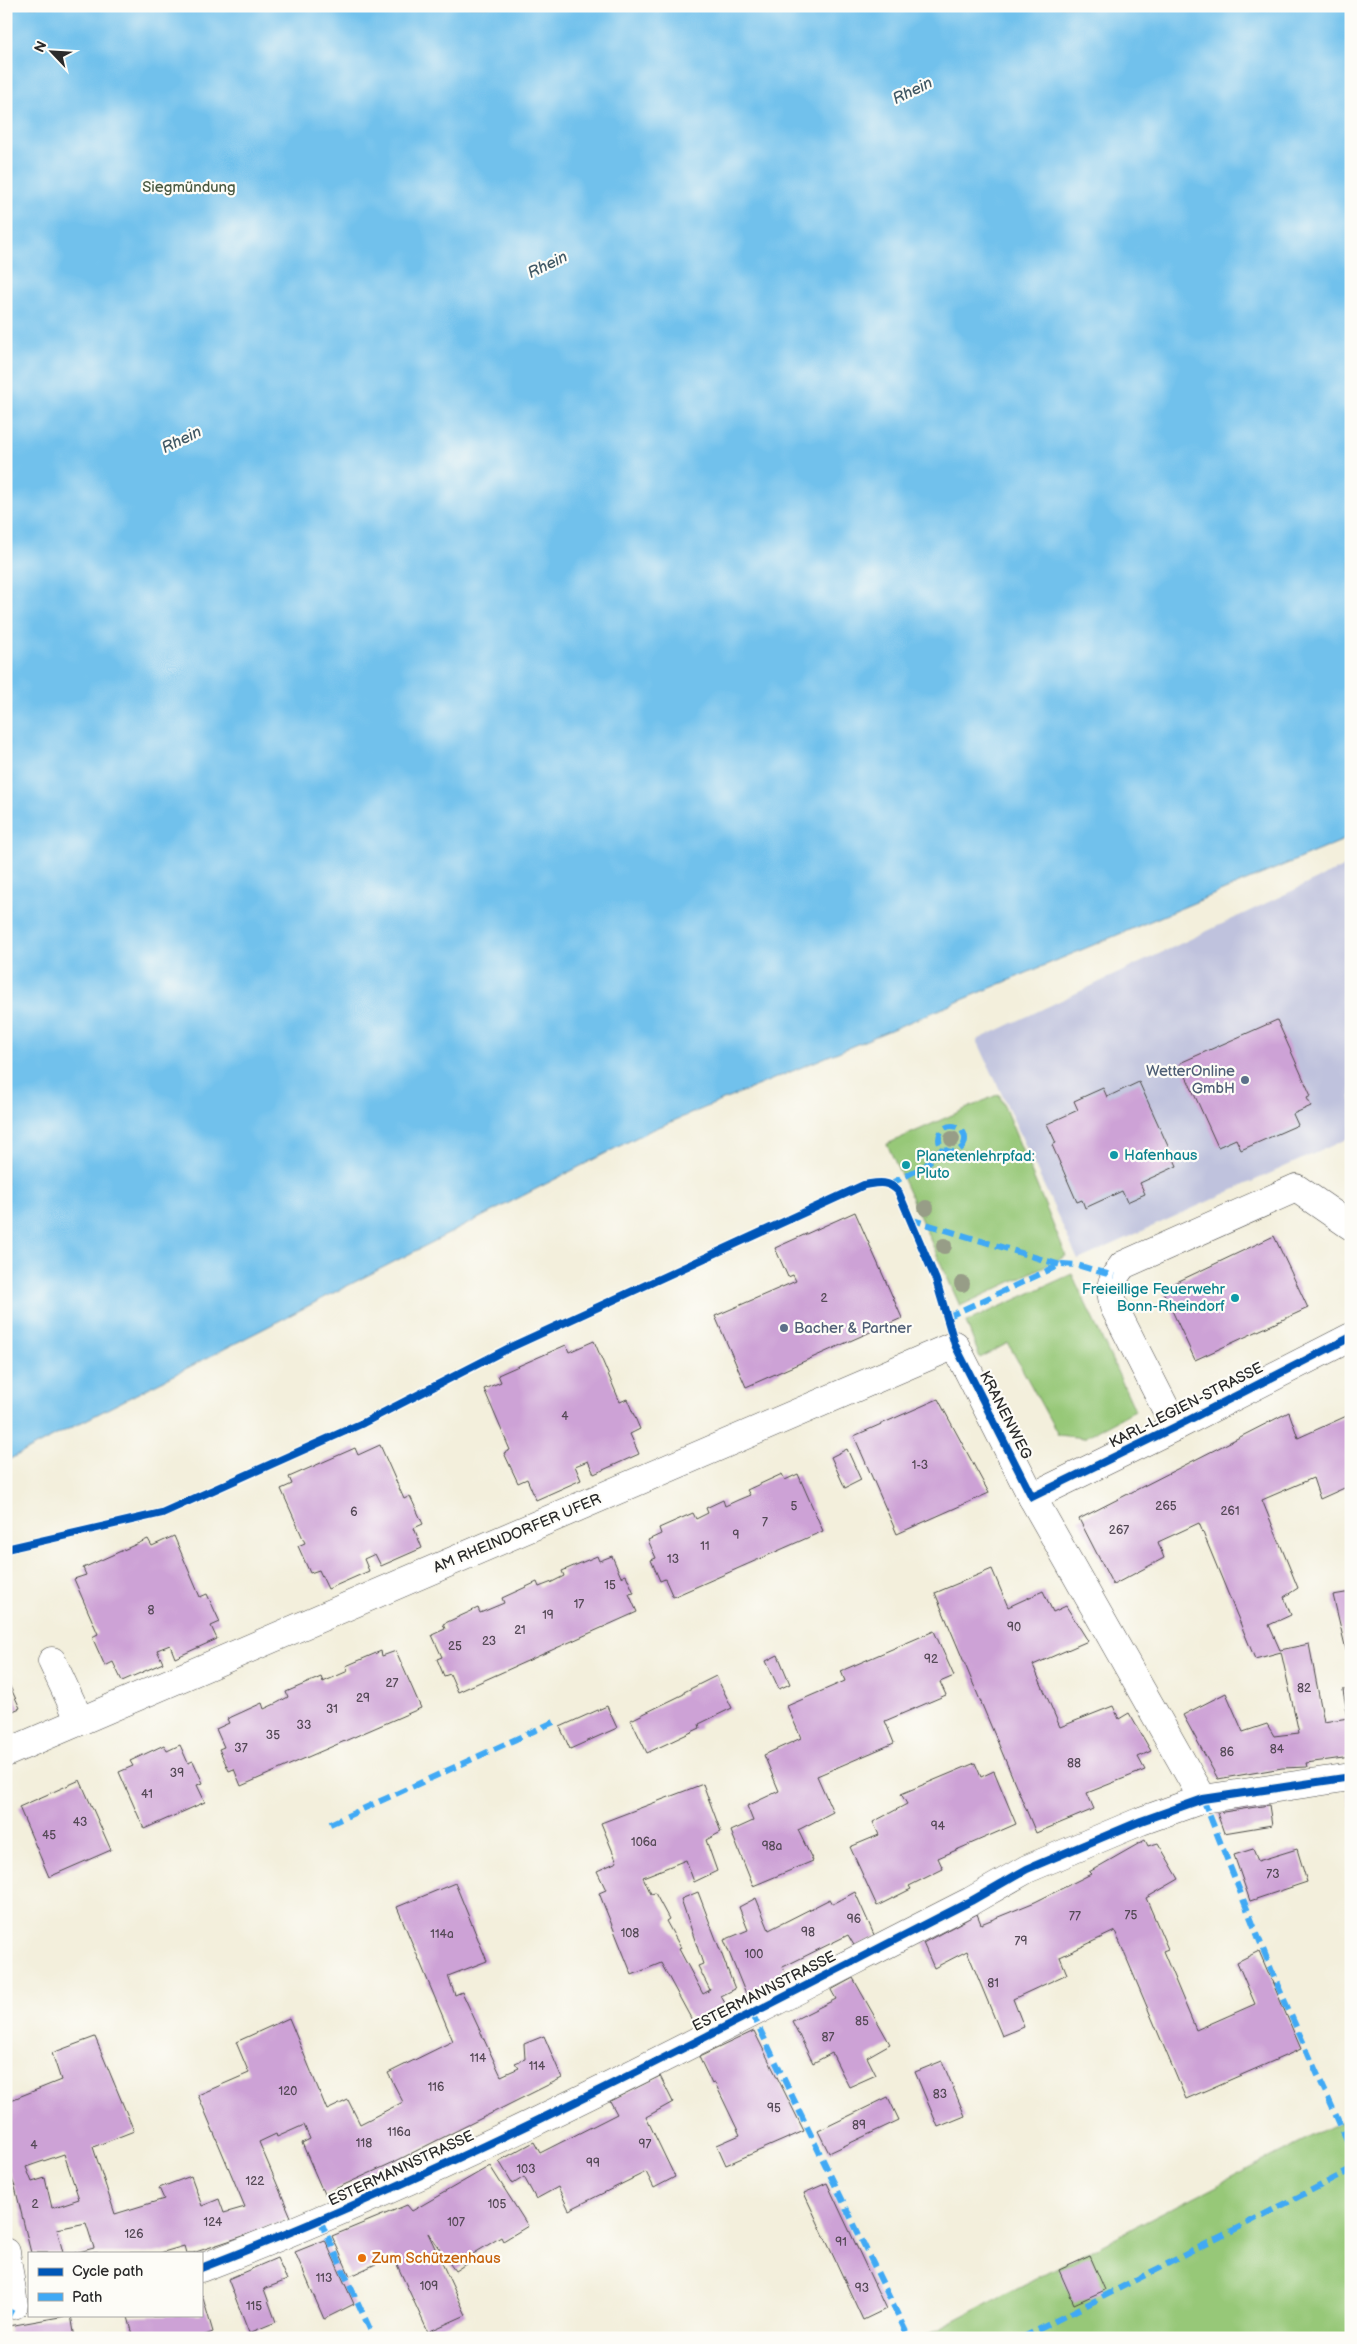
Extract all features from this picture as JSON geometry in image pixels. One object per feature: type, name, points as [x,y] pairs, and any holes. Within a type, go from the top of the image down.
[{"type":"street","name":"KARL-LEGIEN-STRASSE","points":[[1175,1427],[1114,1307],[1110,1290],[1114,1276],[1123,1265],[1296,1188],[1351,1226]]},
{"type":"street","name":"KARL-LEGIEN-STRASSE","points":[[1032,1497],[1175,1427],[1351,1337]]},
{"type":"street","name":"KRANENWEG","points":[[955,1345],[1032,1497],[1203,1799]]},
{"type":"street","name":"AM RHEINDORFER UFER","points":[[6,1753],[955,1345]]},
{"type":"street","points":[[52,1661],[80,1721]]},
{"type":"street","name":"ESTERMANNSTRASSE","points":[[202,2268],[320,2220],[545,2117],[971,1901],[1027,1869],[1141,1821],[1203,1799],[1351,1777]]},
{"type":"street","points":[[6,2252],[16,2305]]},
{"type":"shaded area","points":[[1351,863],[1351,1137],[1078,1260],[977,1040]]},
{"type":"green space","points":[[999,1094],[1066,1256],[960,1306],[887,1144]]},
{"type":"green space","points":[[1072,1274],[1135,1410],[1084,1438],[1058,1435],[1008,1343],[980,1358],[966,1322]]},
{"type":"green space","points":[[1351,2116],[1351,2338],[920,2338]]},
{"type":"water","name":"Rhein","points":[[6,6],[1351,6],[1351,837],[647,1132],[6,1461]]},
{"type":"building","name":"WetterOnline GmbH","points":[[1277,1020],[1311,1096],[1307,1098],[1311,1106],[1293,1114],[1298,1125],[1241,1150],[1236,1139],[1218,1147],[1180,1063]]},
{"type":"building","name":"Hafenhaus","points":[[1139,1082],[1177,1166],[1140,1183],[1145,1194],[1127,1202],[1122,1191],[1085,1208],[1082,1200],[1077,1202],[1052,1145],[1056,1143],[1047,1124],[1078,1110],[1074,1101],[1103,1088],[1107,1097]]},
{"type":"building","points":[[855,1212],[902,1318],[746,1387],[715,1316],[796,1281],[793,1275],[788,1277],[775,1248]]},
{"type":"building","name":"Freieillige Feuerwehr Bonn-Rheindorf","points":[[1274,1236],[1308,1308],[1195,1360],[1162,1289]]},
{"type":"building","points":[[594,1341],[620,1402],[627,1399],[640,1429],[630,1434],[639,1454],[594,1474],[588,1461],[575,1466],[581,1480],[536,1500],[527,1479],[518,1483],[504,1453],[510,1450],[484,1389],[501,1382],[498,1375],[566,1345],[569,1352]]},
{"type":"building","points":[[938,1399],[989,1493],[897,1534],[854,1436]]},
{"type":"building","points":[[1289,1412],[1298,1438],[1351,1414],[1351,1485],[1320,1499],[1313,1478],[1262,1500],[1298,1588],[1284,1597],[1291,1615],[1269,1625],[1280,1650],[1309,1644],[1324,1722],[1348,1718],[1343,1690],[1351,1689],[1351,1757],[1306,1763],[1307,1767],[1282,1768],[1218,1779],[1183,1715],[1226,1693],[1243,1732],[1267,1724],[1274,1736],[1299,1733],[1281,1652],[1255,1659],[1199,1523],[1158,1542],[1164,1558],[1113,1585],[1079,1519]]},
{"type":"building","points":[[380,1445],[404,1499],[410,1496],[423,1524],[414,1528],[422,1548],[381,1566],[375,1554],[364,1559],[369,1571],[328,1589],[319,1570],[310,1573],[298,1546],[305,1543],[281,1489],[292,1484],[289,1477],[355,1448],[358,1455]]},
{"type":"building","points":[[847,1449],[861,1480],[845,1488],[831,1457]]},
{"type":"building","points":[[782,1474],[785,1480],[798,1474],[823,1531],[673,1597],[665,1579],[660,1581],[651,1560],[656,1558],[648,1540],[661,1534],[659,1528],[693,1513],[696,1519],[708,1513],[706,1508],[723,1500],[725,1506],[750,1495],[747,1490]]},
{"type":"building","points":[[174,1536],[200,1597],[207,1594],[220,1622],[211,1626],[217,1639],[175,1658],[170,1645],[157,1650],[163,1663],[122,1681],[113,1662],[105,1666],[92,1637],[98,1634],[74,1579],[86,1575],[83,1568],[148,1539],[152,1546]]},
{"type":"building","points":[[597,1556],[599,1561],[612,1556],[621,1577],[626,1575],[634,1593],[629,1594],[637,1612],[458,1692],[450,1674],[444,1676],[437,1659],[442,1657],[432,1635],[445,1629],[443,1624],[478,1608],[480,1613],[504,1603],[502,1598],[537,1582],[539,1587],[552,1582],[564,1576],[562,1571]]},
{"type":"building","points":[[992,1569],[1008,1607],[1043,1591],[1053,1612],[1066,1606],[1088,1641],[1033,1665],[1060,1727],[1113,1706],[1119,1719],[1129,1713],[1151,1751],[1138,1757],[1145,1770],[1087,1793],[1094,1809],[1036,1833],[935,1593]]},
{"type":"building","points":[[1351,1592],[1351,1667],[1350,1667],[1333,1595]]},
{"type":"building","points":[[934,1631],[954,1676],[940,1682],[946,1695],[885,1721],[894,1743],[817,1776],[833,1812],[798,1830],[813,1861],[753,1886],[731,1831],[753,1821],[747,1806],[779,1791],[764,1755],[801,1738],[787,1706],[845,1681],[841,1671]]},
{"type":"building","points":[[381,1651],[382,1656],[396,1651],[421,1708],[241,1786],[234,1769],[229,1771],[219,1749],[224,1747],[216,1729],[229,1723],[227,1719],[262,1703],[264,1709],[288,1697],[286,1692],[321,1677],[323,1682],[348,1671],[346,1666]]},
{"type":"building","points":[[778,1655],[790,1684],[779,1689],[766,1661]]},
{"type":"building","points":[[716,1676],[732,1708],[699,1724],[700,1728],[647,1753],[631,1720]]},
{"type":"building","points":[[6,1678],[20,1708],[6,1714]]},
{"type":"building","points":[[607,1706],[617,1728],[570,1749],[560,1727]]},
{"type":"building","points":[[164,1745],[167,1751],[180,1745],[188,1763],[193,1761],[203,1783],[197,1785],[205,1802],[144,1829],[119,1772],[133,1766],[130,1761]]},
{"type":"building","points":[[975,1763],[981,1777],[994,1771],[1016,1824],[938,1858],[943,1869],[909,1886],[911,1889],[877,1906],[850,1847],[879,1835],[873,1822],[907,1804],[901,1794]]},
{"type":"building","points":[[80,1780],[111,1850],[49,1877],[19,1807]]},
{"type":"building","points":[[703,1784],[721,1832],[706,1840],[717,1871],[694,1882],[686,1860],[643,1877],[651,1894],[655,1893],[669,1919],[666,1921],[703,1994],[710,1990],[698,1966],[703,1964],[681,1899],[698,1892],[735,1989],[721,1996],[726,2005],[693,2022],[661,1963],[632,1975],[599,1893],[606,1890],[597,1871],[617,1862],[601,1823]]},
{"type":"building","points":[[1351,1792],[1351,1806],[1350,1806],[1347,1793]]},
{"type":"building","points":[[1269,1805],[1272,1825],[1224,1833],[1217,1813]]},
{"type":"building","points":[[1145,1840],[1148,1846],[1158,1843],[1179,1879],[1146,1898],[1168,1949],[1163,1951],[1196,2030],[1255,2004],[1237,1962],[1259,1951],[1301,2049],[1186,2099],[1115,1931],[1060,1957],[1067,1974],[1013,1999],[1024,2027],[1002,2036],[967,1951],[934,1968],[923,1943],[977,1914],[981,1924],[1035,1902],[1091,1874],[1089,1872]]},
{"type":"building","points":[[1253,1849],[1258,1861],[1297,1849],[1307,1882],[1250,1901],[1234,1855]]},
{"type":"building","points":[[455,1883],[487,1961],[448,1976],[455,1995],[462,1992],[501,2076],[519,2068],[515,2063],[525,2059],[524,2044],[544,2036],[562,2078],[394,2162],[324,2194],[302,2143],[310,2139],[304,2125],[277,2137],[276,2134],[259,2142],[291,2217],[255,2232],[196,2252],[186,2252],[184,2246],[163,2252],[79,2252],[94,2248],[86,2223],[57,2229],[63,2252],[31,2252],[15,2187],[6,2163],[6,2102],[61,2080],[52,2053],[95,2037],[134,2131],[93,2147],[115,2214],[164,2199],[159,2188],[191,2176],[202,2206],[219,2199],[224,2213],[245,2207],[198,2095],[249,2073],[236,2042],[289,2018],[327,2110],[348,2100],[360,2124],[403,2102],[388,2073],[453,2041],[397,1907]],"holes":[[[64,2154],[79,2199],[52,2208],[45,2178],[32,2182],[26,2167]]]},
{"type":"building","points":[[855,1892],[875,1937],[855,1947],[848,1935],[783,1967],[788,1979],[747,1997],[724,1940],[748,1930],[739,1907],[756,1898],[769,1930],[830,1899],[833,1904]]},
{"type":"building","points":[[853,1978],[890,2044],[867,2057],[876,2075],[849,2087],[832,2053],[813,2063],[792,2021],[836,1999],[831,1990]]},
{"type":"building","points":[[754,2031],[804,2131],[726,2165],[717,2145],[740,2135],[715,2083],[712,2084],[699,2057]]},
{"type":"building","points":[[942,2061],[965,2116],[938,2127],[915,2072]]},
{"type":"building","points":[[660,2076],[673,2102],[646,2117],[675,2177],[654,2188],[646,2172],[569,2210],[558,2187],[536,2199],[524,2177],[513,2184],[499,2161],[534,2142],[540,2153],[617,2114],[610,2101]]},
{"type":"building","points":[[888,2097],[899,2120],[829,2153],[818,2131]]},
{"type":"building","points":[[490,2166],[528,2226],[503,2241],[501,2237],[473,2254],[475,2258],[455,2271],[428,2233],[466,2315],[428,2332],[393,2256],[350,2276],[332,2236],[407,2205],[412,2211]]},
{"type":"building","points":[[827,2183],[886,2309],[863,2320],[804,2193]]},
{"type":"building","points":[[325,2240],[354,2304],[324,2319],[295,2252]]},
{"type":"building","points":[[1090,2256],[1105,2290],[1074,2304],[1059,2270]]},
{"type":"building","points":[[277,2258],[287,2280],[264,2289],[276,2322],[249,2333],[228,2279]]},
{"type":"building","points":[[202,2295],[213,2332],[197,2338],[134,2338],[128,2317],[202,2316]]},
{"type":"building","points":[[71,2316],[75,2338],[10,2338],[9,2326]]},
{"type":"marked path","points":[[952,1126],[961,1130],[965,1139],[961,1148],[952,1152],[943,1148],[939,1139],[943,1130],[952,1126]]},
{"type":"marked path","points":[[890,1184],[925,1166],[943,1148]]},
{"type":"marked path","points":[[910,1219],[1060,1265]]},
{"type":"marked path","points":[[947,1317],[1062,1264],[1077,1265],[1114,1276]]},
{"type":"marked path","points":[[330,1824],[558,1720]]},
{"type":"marked path","points":[[1203,1799],[1277,1984],[1351,2149]]},
{"type":"marked path","points":[[752,2013],[909,2338]]},
{"type":"marked path","points":[[1022,2338],[1351,2170]]},
{"type":"marked path","points":[[320,2220],[374,2338]]},
{"type":"marked path","points":[[6,2320],[14,2305]]},
{"type":"cycle path","points":[[6,1549],[162,1513],[363,1423],[511,1347],[864,1185],[886,1184],[898,1191],[936,1280],[955,1345],[1032,1497],[1175,1427],[1351,1337]]},
{"type":"cycle path","points":[[202,2268],[398,2186],[590,2095],[971,1901],[1027,1869],[1141,1821],[1203,1799],[1351,1777]]},
{"type":"place","name":"WetterOnline GmbH","points":[[1245,1080]]},
{"type":"place","name":"Hafenhaus","points":[[1114,1155]]},
{"type":"place","name":"Planetenlehrpfad: Pluto","points":[[906,1165]]},
{"type":"place","name":"Freieillige Feuerwehr Bonn-Rheindorf","points":[[1235,1298]]},
{"type":"place","name":"Bacher & Partner","points":[[784,1328]]},
{"type":"place","name":"Zum Schützenhaus","points":[[362,2258]]},
{"type":"park label","name":"Siegmündung","points":[[189,187]]}]
